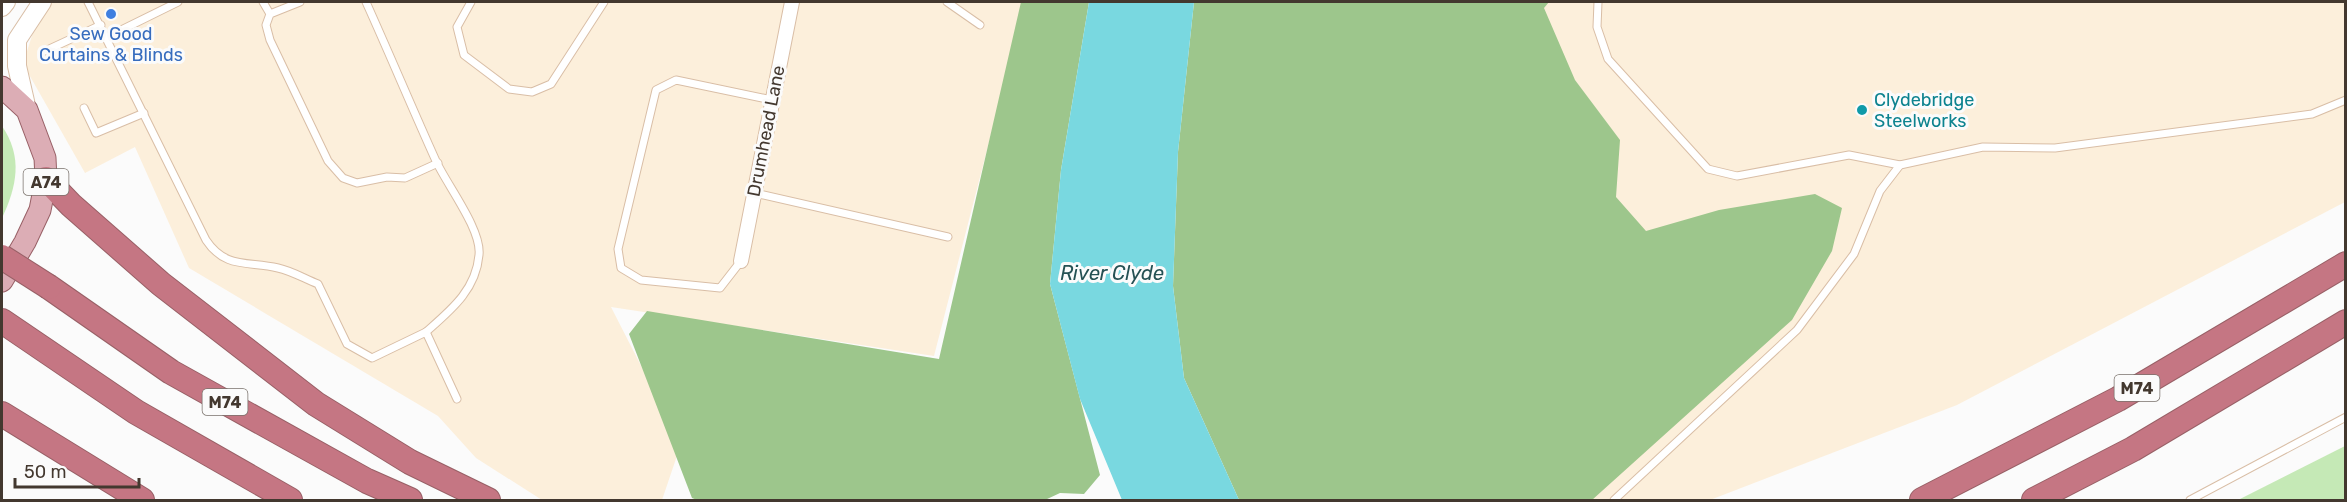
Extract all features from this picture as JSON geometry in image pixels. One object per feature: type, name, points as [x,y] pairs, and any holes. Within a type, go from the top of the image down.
[{"type":"highway","points":[[46,179],[71,205],[161,284],[316,404],[410,462],[488,501]]},
{"type":"highway","name":"M74","points":[[2,257],[49,286],[171,372],[367,481],[410,501]]},
{"type":"highway","name":"M74","points":[[1922,501],[2118,399],[2346,264]]},
{"type":"highway","points":[[2034,501],[2133,449],[2346,322]]},
{"type":"highway","points":[[10,326],[136,412],[290,501]]},
{"type":"highway","points":[[2,414],[142,501]]},
{"type":"main road","name":"A74","points":[[2,87],[27,110],[45,158],[46,179],[40,210],[25,242],[2,281]]},
{"type":"street","points":[[2,7],[6,2]]},
{"type":"street","points":[[27,110],[17,66],[17,40],[42,2]]},
{"type":"street","name":"Drumhead Lane","points":[[741,261],[792,2]]},
{"type":"lane","points":[[88,2],[214,253],[232,262],[281,269],[318,284],[347,344],[372,357],[426,332],[469,291],[477,270],[480,253],[476,235],[438,163],[366,2]]},
{"type":"lane","points":[[107,36],[178,2]]},
{"type":"lane","points":[[263,2],[270,14]]},
{"type":"lane","points":[[300,2],[270,14],[266,25],[270,40],[328,161],[343,178],[357,183],[387,177],[405,178],[438,163]]},
{"type":"lane","points":[[471,2],[457,27],[464,55],[509,90],[532,92],[551,84],[604,2]]},
{"type":"lane","points":[[947,2],[980,25]]},
{"type":"lane","points":[[1598,2],[1597,27],[1608,59],[1708,169],[1737,176],[1849,155],[1900,165],[1983,147],[2055,148],[2312,114],[2346,100]]},
{"type":"lane","points":[[45,51],[101,25]]},
{"type":"lane","points":[[741,261],[720,288],[641,280],[621,268],[618,249],[656,90],[675,80],[772,100]]},
{"type":"lane","points":[[84,108],[96,133],[144,113]]},
{"type":"lane","points":[[1614,501],[1797,330],[1854,254],[1880,191],[1900,165]]},
{"type":"lane","points":[[754,193],[948,237]]},
{"type":"lane","points":[[426,332],[457,399]]},
{"type":"lane","points":[[2190,501],[2346,417]]},
{"type":"shaded area","points":[[52,2],[1025,2],[934,356],[611,307],[681,444],[662,500],[542,500],[476,458],[438,416],[189,268],[135,147],[85,173],[23,64],[36,23]]},
{"type":"shaded area","points":[[1210,2],[2345,2],[2345,202],[1957,405],[1710,500],[1256,500]]},
{"type":"green space","points":[[1021,2],[1089,2],[1061,170],[1050,284],[1100,475],[1084,494],[1060,493],[1045,500],[697,500],[692,498],[629,334],[647,311],[939,359]]},
{"type":"green space","points":[[1194,2],[1549,2],[1544,8],[1575,80],[1620,140],[1616,197],[1646,231],[1719,210],[1815,194],[1842,208],[1832,251],[1792,320],[1592,500],[1239,500],[1184,378],[1173,286],[1178,152]]},
{"type":"green space","points":[[2,126],[13,149],[16,172],[2,218]]},
{"type":"green space","points":[[2345,446],[2345,500],[2238,500]]},
{"type":"water","name":"River Clyde","points":[[1089,2],[1194,2],[1178,152],[1173,286],[1184,378],[1239,500],[1122,500],[1080,399],[1050,284],[1061,170]]},
{"type":"place","name":"Sew Good Curtains & Blinds","points":[[111,14]]},
{"type":"place","name":"Clydebridge Steelworks","points":[[1862,110]]}]
